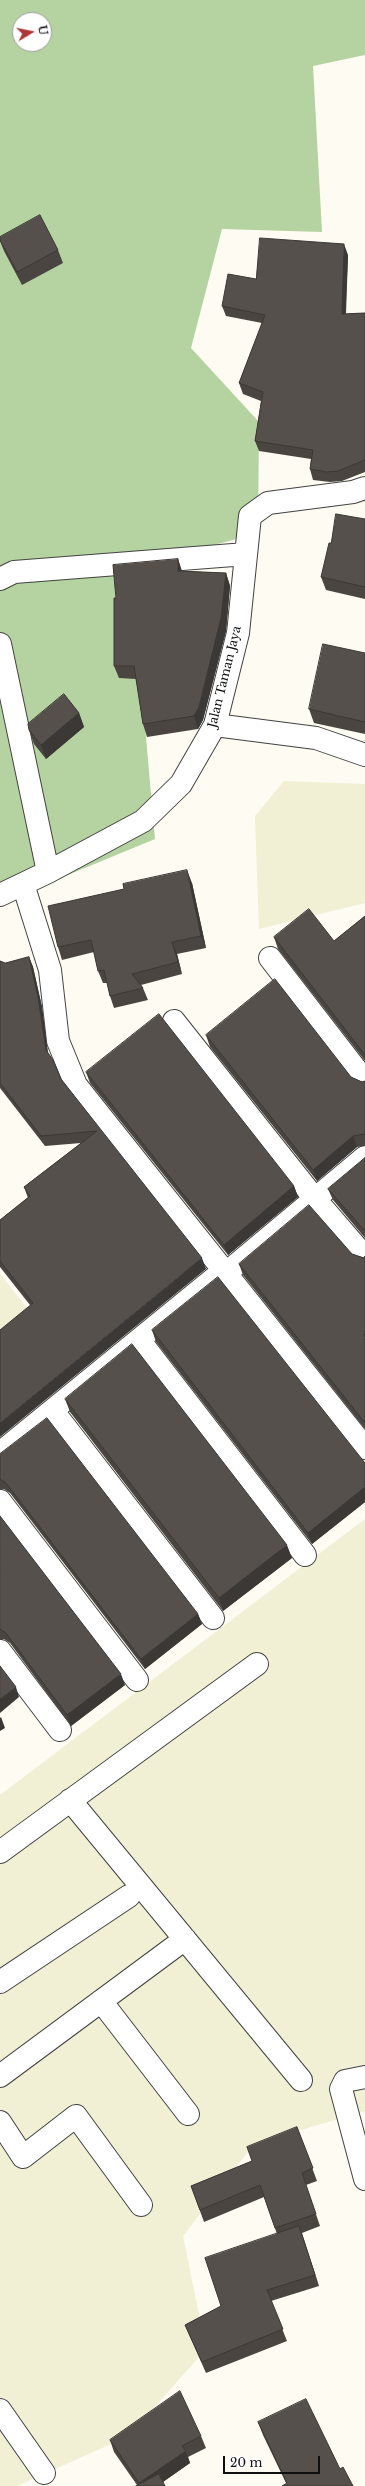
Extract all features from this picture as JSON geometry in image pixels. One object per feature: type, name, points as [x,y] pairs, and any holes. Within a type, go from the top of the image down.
[{"type":"street","name":"Jalan Taman Jaya","points":[[0,895],[48,872],[144,820],[181,784],[215,725],[238,633],[250,516],[268,503],[353,492],[365,488]]},
{"type":"street","points":[[0,579],[14,572],[246,554]]},
{"type":"street","points":[[0,644],[48,872]]},
{"type":"street","points":[[215,725],[316,738],[365,755]]},
{"type":"street","points":[[23,884],[50,970],[58,1041],[76,1085],[224,1273],[365,1448]]},
{"type":"street","points":[[270,958],[363,1075]]},
{"type":"street","points":[[174,1021],[315,1199],[365,1257]]},
{"type":"street","points":[[0,1453],[224,1273],[365,1157]]},
{"type":"street","points":[[140,1341],[305,1555]]},
{"type":"street","points":[[52,1411],[213,1618]]},
{"type":"street","points":[[0,1501],[137,1680]]},
{"type":"street","points":[[0,1651],[60,1730]]},
{"type":"street","points":[[0,1852],[257,1664]]},
{"type":"street","points":[[70,1800],[301,2080]]},
{"type":"street","points":[[0,1982],[129,1896]]},
{"type":"street","points":[[0,2076],[185,1939]]},
{"type":"street","points":[[101,2001],[188,2114]]},
{"type":"street","points":[[365,2077],[345,2080],[341,2089],[365,2179]]},
{"type":"street","points":[[0,2122],[23,2157],[76,2116],[141,2205]]},
{"type":"street","points":[[0,2410],[44,2473]]},
{"type":"shaded area","points":[[284,781],[365,784],[365,903],[259,929],[255,816]]},
{"type":"shaded area","points":[[0,1274],[31,1313],[0,1338]]},
{"type":"shaded area","points":[[365,1519],[365,2111],[254,2144],[183,2236],[206,2349],[129,2436],[17,2486],[0,2486],[0,1795]]},
{"type":"green space","points":[[0,0],[365,0],[365,55],[313,66],[322,232],[222,229],[191,348],[259,422],[258,533],[131,568],[155,839],[0,903]]},
{"type":"building","points":[[40,215],[58,250],[17,272],[0,240],[0,237]]},
{"type":"building","points":[[260,238],[344,244],[342,314],[365,313],[365,460],[338,471],[327,472],[310,469],[313,450],[255,441],[263,392],[239,383],[265,315],[222,306],[228,274],[256,279]]},
{"type":"building","points":[[336,514],[365,519],[365,587],[321,577],[329,543],[331,543]]},
{"type":"building","points":[[178,559],[178,571],[226,573],[221,618],[199,707],[194,716],[143,724],[134,666],[114,666],[114,598],[116,598],[113,565]]},
{"type":"building","points":[[323,644],[365,653],[365,722],[309,709]]},
{"type":"building","points":[[64,694],[79,713],[41,745],[29,730],[28,724]]},
{"type":"building","points":[[187,870],[201,936],[172,942],[178,962],[132,974],[143,988],[110,996],[104,970],[98,971],[91,940],[58,947],[48,906],[124,889],[123,884]]},
{"type":"building","points":[[309,909],[334,941],[365,916],[365,1055],[274,937]]},
{"type":"building","points":[[29,957],[38,997],[46,1050],[53,1060],[61,1079],[202,1258],[0,1423],[0,1330],[33,1303],[0,1261],[0,1220],[30,1196],[24,1187],[97,1131],[41,1136],[0,1083],[0,961],[5,963]]},
{"type":"building","points":[[275,979],[351,1077],[362,1082],[365,1081],[365,1134],[353,1136],[313,1170],[206,1035]]},
{"type":"building","points":[[159,1014],[294,1186],[224,1245],[86,1072]]},
{"type":"building","points":[[365,1158],[365,1231],[328,1189]]},
{"type":"building","points":[[309,1205],[352,1254],[364,1258],[365,1256],[365,1334],[363,1335],[365,1337],[365,1423],[239,1264]]},
{"type":"building","points":[[218,1277],[365,1463],[365,1487],[308,1533],[152,1330]]},
{"type":"building","points":[[132,1344],[287,1545],[219,1598],[65,1399]]},
{"type":"building","points":[[47,1418],[198,1614],[141,1659],[6,1483],[0,1479],[0,1454]]},
{"type":"building","points":[[0,1516],[121,1674],[67,1715],[6,1633],[0,1629]]},
{"type":"building","points":[[0,1666],[16,1687],[0,1699]]},
{"type":"building","points":[[297,2127],[313,2168],[302,2173],[316,2214],[275,2228],[260,2185],[200,2210],[191,2186],[252,2161],[247,2147]]},
{"type":"building","points":[[299,2226],[315,2275],[267,2290],[283,2329],[202,2362],[185,2325],[221,2306],[205,2258]]},
{"type":"building","points":[[180,2391],[201,2436],[182,2446],[186,2451],[139,2483],[110,2440]]},
{"type":"building","points":[[306,2399],[340,2469],[343,2467],[353,2486],[282,2486],[287,2483],[258,2422]]},
{"type":"building","points":[[159,2474],[165,2486],[136,2486]]}]
